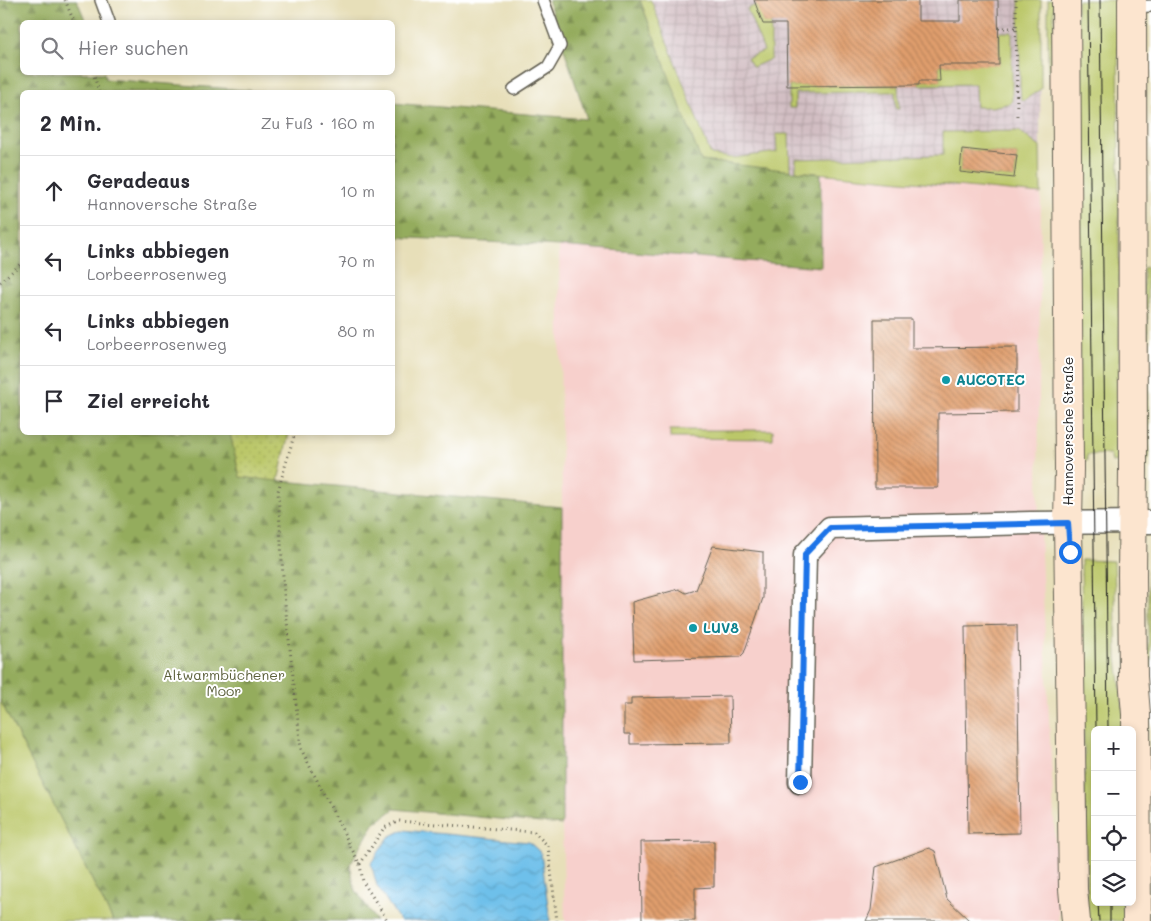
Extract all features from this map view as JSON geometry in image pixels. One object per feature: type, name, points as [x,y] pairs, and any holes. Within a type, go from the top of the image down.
[{"type":"main road","name":"Hannoversche Straße","points":[[1066,0],[1068,523],[1073,889],[1076,921]]},
{"type":"main road","points":[[1137,921],[1144,713],[1133,677],[1142,522],[1137,184],[1138,4]]},
{"type":"street","points":[[800,782],[805,554],[830,528],[1142,522]]},
{"type":"lane","points":[[101,0],[108,20]]},
{"type":"lane","points":[[514,89],[548,67],[560,46],[543,0]]},
{"type":"path","points":[[65,0],[73,20]]},
{"type":"path","points":[[1016,0],[1017,120]]},
{"type":"path","points":[[999,28],[1016,28]]},
{"type":"path","points":[[94,75],[98,90]]},
{"type":"path","points":[[0,282],[20,265]]},
{"type":"path","points":[[294,435],[278,491],[284,594],[301,749],[360,865],[363,882],[388,921]]},
{"type":"path","points":[[360,865],[384,828],[399,821],[534,832],[548,846],[557,921]]},
{"type":"shaded area","points":[[640,0],[1041,0],[1040,156],[961,148],[956,187],[701,161]]},
{"type":"shaded area","points":[[821,174],[1041,194],[1038,493],[1059,921],[565,921],[562,825],[562,507],[559,246],[821,267]]},
{"type":"green space","name":"Altwarmbüchener Moor","points":[[0,0],[77,0],[85,20],[20,20],[20,75],[105,75],[106,79],[245,90],[20,90],[20,435],[230,435],[240,477],[562,507],[562,825],[394,809],[374,824],[350,864],[355,889],[376,921],[113,921],[0,700]]},
{"type":"green space","points":[[548,0],[640,0],[701,161],[821,174],[821,267],[559,246],[395,237],[395,103],[587,119]]},
{"type":"green space","points":[[640,0],[651,0],[711,155],[733,158],[777,152],[776,134],[789,134],[790,171],[701,161]]},
{"type":"green space","points":[[1019,0],[1041,0],[1041,89],[1023,101],[1021,99],[1020,85]]},
{"type":"green space","points":[[1048,0],[1054,0],[1054,69],[1050,72],[1048,71]]},
{"type":"green space","points":[[1077,0],[1118,0],[1120,461],[1112,462],[1110,454],[1087,455],[1087,461],[1078,460]]},
{"type":"green space","points":[[756,5],[771,24],[771,59],[753,67],[747,58],[764,51],[747,9]]},
{"type":"green space","points":[[999,32],[1012,32],[1011,103],[992,107],[976,107],[975,84],[919,85],[919,81],[940,81],[939,65],[999,64]]},
{"type":"green space","points":[[898,85],[899,109],[896,109],[895,92],[795,93],[795,108],[789,108],[789,86]]},
{"type":"green space","points":[[1019,131],[1040,147],[1041,194],[796,171],[796,159],[943,155],[943,132]],"holes":[[[962,149],[1017,155],[1014,178],[960,172]]]},
{"type":"green space","points":[[1147,267],[1149,457],[1147,461],[1144,461],[1143,268]]},
{"type":"green space","points":[[670,430],[773,430],[773,439],[670,438]]},
{"type":"green space","points":[[230,435],[289,435],[278,481],[240,477]]},
{"type":"green space","points":[[1081,560],[1114,561],[1117,659],[1124,714],[1124,726],[1091,726],[1091,906],[1125,906],[1125,921],[1087,921]]},
{"type":"green space","points":[[1148,570],[1151,570],[1151,694],[1148,693]]},
{"type":"green space","points":[[0,700],[113,921],[0,921]]},
{"type":"water","points":[[403,830],[529,842],[541,853],[550,921],[400,921],[377,886],[371,863],[389,837]]},
{"type":"building","points":[[754,0],[918,0],[918,21],[960,21],[960,0],[998,0],[999,65],[939,65],[940,81],[919,81],[919,85],[787,86],[786,24],[763,24]]},
{"type":"building","points":[[962,149],[1017,155],[1014,178],[960,172]]},
{"type":"building","name":"AUCOTEC","points":[[874,319],[912,319],[912,348],[1017,347],[1017,412],[938,413],[938,488],[875,488]]},
{"type":"building","name":"LUV8","points":[[713,546],[763,552],[763,598],[744,653],[740,657],[634,660],[632,602],[679,589],[686,593],[696,590]]},
{"type":"building","points":[[1017,625],[1020,833],[968,834],[965,626]]},
{"type":"building","points":[[730,696],[731,743],[630,744],[630,734],[624,734],[624,705],[631,705],[631,698]]},
{"type":"building","points":[[714,841],[714,887],[695,888],[695,921],[642,921],[641,842]]},
{"type":"building","points":[[929,848],[935,851],[947,899],[970,921],[866,921],[871,910],[876,867]]},
{"type":"tram line","points":[[1088,0],[1096,726]]},
{"type":"tram line","points":[[1100,0],[1108,726]]},
{"type":"tram line","points":[[1098,906],[1099,921]]},
{"type":"tram line","points":[[1110,906],[1110,921]]},
{"type":"place","name":"AUCOTEC","points":[[946,380]]},
{"type":"place","name":"LUV8","points":[[693,628]]},
{"type":"route","points":[[800,782],[805,554],[830,528],[1068,523],[1070,552]]}]
